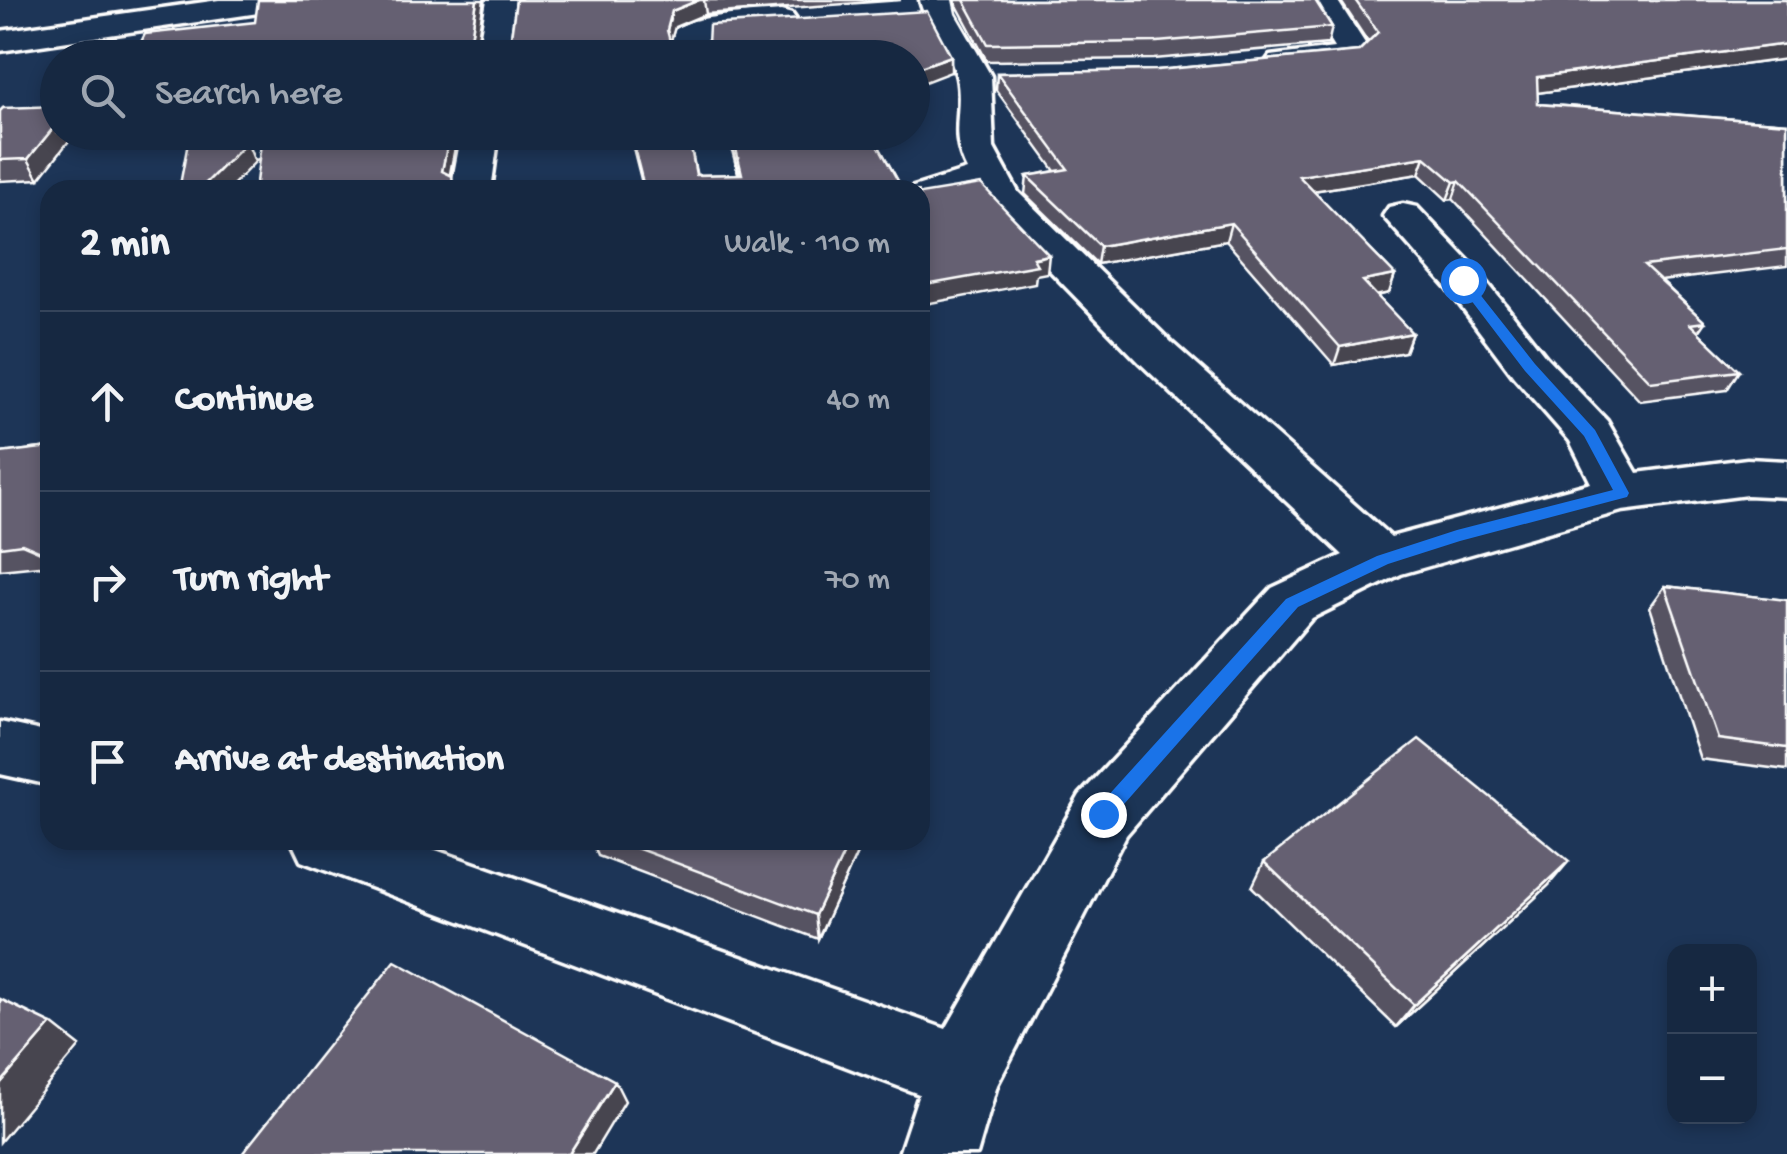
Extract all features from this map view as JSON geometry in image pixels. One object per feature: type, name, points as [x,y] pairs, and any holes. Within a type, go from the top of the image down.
[{"type":"street","points":[[68,40],[134,0]]},
{"type":"street","points":[[0,42],[286,0]]},
{"type":"street","points":[[496,40],[502,0]]},
{"type":"street","points":[[1248,66],[1324,60],[1353,52],[1321,0]]},
{"type":"street","points":[[926,10],[994,76],[975,148],[986,176],[1002,198],[1156,353],[1382,560]]},
{"type":"street","points":[[689,40],[689,34],[706,28],[812,19]]},
{"type":"street","points":[[16,73],[40,58]]},
{"type":"street","points":[[222,152],[239,150]]},
{"type":"street","points":[[473,180],[478,150]]},
{"type":"street","points":[[712,150],[719,180]]},
{"type":"street","points":[[930,193],[986,176]]},
{"type":"street","points":[[1403,216],[1463,280],[1530,368],[1590,433],[1622,493]]},
{"type":"street","points":[[938,1154],[963,1073],[1103,814],[1292,603],[1382,560],[1622,493],[1747,477],[1787,478]]},
{"type":"street","points":[[0,748],[40,757]]},
{"type":"street","points":[[351,850],[963,1073]]},
{"type":"building","points":[[258,0],[477,0],[471,40],[142,40],[145,34],[255,22]]},
{"type":"building","points":[[516,0],[699,0],[672,11],[667,30],[670,40],[511,40]]},
{"type":"building","points":[[964,0],[1315,0],[1332,27],[1157,42],[988,44]]},
{"type":"building","points":[[1355,0],[1787,0],[1787,44],[1537,77],[1538,104],[1787,123],[1787,249],[1644,266],[1705,322],[1690,324],[1739,371],[1651,382],[1459,181],[1454,182],[1425,157],[1299,176],[1395,275],[1363,281],[1412,333],[1340,347],[1231,223],[1100,246],[1027,176],[1068,169],[997,73],[1157,70],[1359,51],[1378,32]]},
{"type":"building","points":[[927,11],[951,56],[930,64],[930,40],[708,40],[709,25]]},
{"type":"building","points":[[40,107],[40,144],[28,159],[0,160],[3,108]]},
{"type":"building","points":[[187,150],[239,150],[209,180],[181,180]]},
{"type":"building","points":[[260,150],[446,150],[442,171],[453,180],[256,180]]},
{"type":"building","points":[[635,150],[691,150],[696,175],[742,174],[736,150],[881,150],[897,180],[642,180]]},
{"type":"building","points":[[981,184],[1049,255],[1033,258],[1037,265],[930,284],[930,192]]},
{"type":"building","points":[[40,448],[40,552],[22,544],[0,547],[0,453]]},
{"type":"building","points":[[1665,586],[1787,600],[1787,748],[1718,739]]},
{"type":"building","points":[[1419,739],[1569,861],[1414,1005],[1264,862]]},
{"type":"building","points":[[642,850],[845,850],[815,915]]},
{"type":"building","points":[[395,961],[615,1081],[569,1154],[242,1154]]},
{"type":"building","points":[[0,999],[52,1024],[0,1084]]},
{"type":"route","points":[[1103,814],[1292,603],[1382,560],[1622,493],[1590,433],[1530,368],[1463,280]]}]
